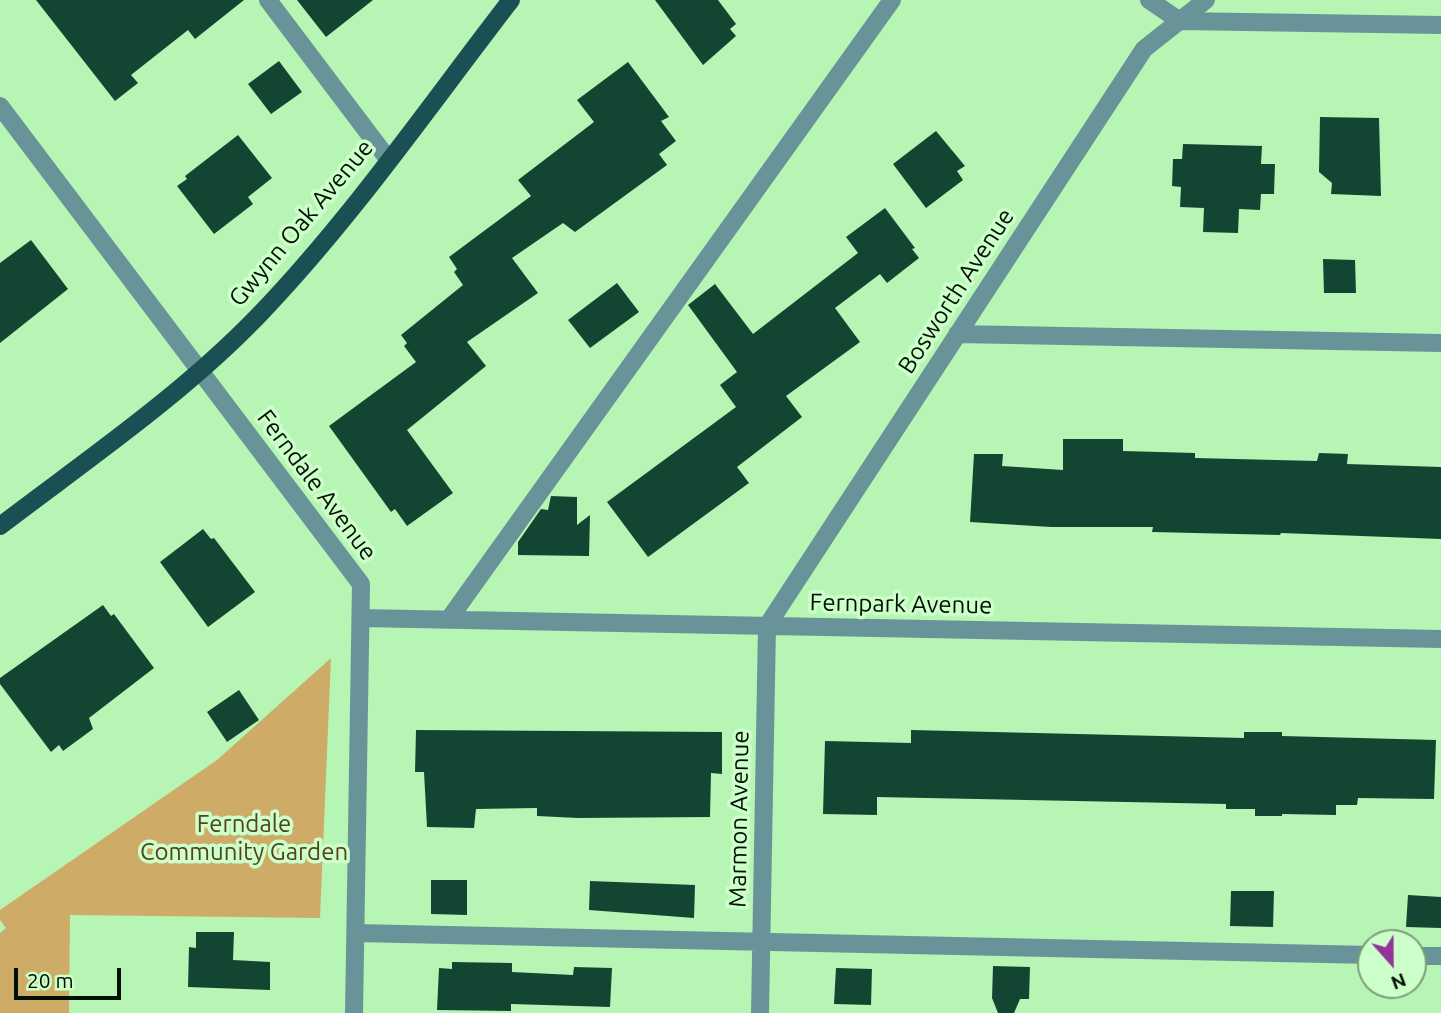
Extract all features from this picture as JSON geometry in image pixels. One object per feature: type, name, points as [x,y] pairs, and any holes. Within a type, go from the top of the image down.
[{"type":"main road","name":"Gwynn Oak Avenue","points":[[0,526],[149,413],[258,316],[316,252],[511,0]]},
{"type":"street","points":[[268,0],[388,159]]},
{"type":"street","points":[[449,619],[891,0]]},
{"type":"street","points":[[1149,0],[1180,20],[1441,25]]},
{"type":"street","name":"Bosworth Avenue","points":[[767,626],[1144,49],[1206,0]]},
{"type":"street","name":"Ferndale Avenue","points":[[0,106],[361,584],[354,1013]]},
{"type":"street","points":[[957,334],[1441,342]]},
{"type":"street","name":"Fernpark Avenue","points":[[361,618],[1441,639]]},
{"type":"street","name":"Marmon Avenue","points":[[760,1013],[767,626]]},
{"type":"street","points":[[356,933],[1357,955]]},
{"type":"green space","name":"Ferndale Community Garden","points":[[331,658],[320,918],[70,915],[69,1013],[0,1013],[0,933],[6,928],[0,920],[0,910],[217,760]]},
{"type":"building","points":[[36,0],[244,0],[195,39],[188,30],[131,75],[138,83],[115,101]]},
{"type":"building","points":[[297,0],[373,0],[326,37]]},
{"type":"building","points":[[655,0],[718,0],[736,24],[730,29],[736,36],[703,65]]},
{"type":"building","points":[[279,61],[302,92],[271,114],[248,84]]},
{"type":"building","points":[[628,62],[669,117],[661,121],[676,141],[659,154],[667,165],[575,232],[563,223],[512,258],[538,293],[467,342],[486,366],[407,430],[453,493],[407,526],[395,509],[391,512],[329,426],[416,362],[404,346],[407,343],[401,335],[463,285],[454,272],[457,269],[449,257],[531,196],[518,180],[594,122],[577,100]]},
{"type":"building","points":[[1320,117],[1379,118],[1381,196],[1331,194],[1332,183],[1319,172]]},
{"type":"building","points":[[936,131],[965,166],[957,171],[963,180],[926,208],[893,164]]},
{"type":"building","points":[[238,135],[272,178],[248,197],[253,204],[214,234],[177,186],[187,179],[185,176]]},
{"type":"building","points":[[1183,144],[1262,146],[1261,164],[1275,164],[1274,194],[1261,194],[1260,210],[1239,209],[1238,233],[1203,232],[1204,208],[1180,207],[1181,187],[1172,186],[1173,159],[1182,159]]},
{"type":"building","points":[[885,208],[915,248],[912,249],[919,258],[887,283],[880,274],[835,308],[860,342],[786,396],[802,417],[737,467],[749,483],[648,557],[607,502],[736,407],[720,385],[737,372],[688,305],[715,284],[753,334],[858,253],[846,237]]},
{"type":"building","points":[[31,240],[68,289],[0,343],[0,263]]},
{"type":"building","points":[[1323,259],[1355,260],[1356,293],[1324,293]]},
{"type":"building","points":[[617,283],[639,312],[590,348],[568,320]]},
{"type":"building","points":[[1063,439],[1123,439],[1123,451],[1195,453],[1195,458],[1317,461],[1319,453],[1348,454],[1347,464],[1441,467],[1441,539],[1281,533],[1152,532],[1153,527],[1051,527],[970,522],[974,454],[1003,454],[1002,466],[1063,470]]},
{"type":"building","points":[[551,496],[577,497],[577,525],[590,515],[589,556],[518,555],[518,542],[541,509],[548,510]]},
{"type":"building","points":[[203,529],[211,539],[214,538],[255,592],[208,627],[160,562]]},
{"type":"building","points":[[103,605],[111,616],[114,614],[154,668],[89,718],[93,729],[63,751],[59,745],[51,752],[0,684],[0,678]]},
{"type":"building","points":[[239,690],[259,720],[227,742],[207,712]]},
{"type":"building","points":[[416,730],[722,732],[722,774],[711,773],[710,817],[578,818],[537,816],[537,808],[476,809],[474,828],[427,827],[424,772],[415,772]]},
{"type":"building","points":[[911,730],[1244,738],[1244,732],[1282,732],[1282,736],[1436,740],[1434,799],[1358,798],[1357,805],[1336,805],[1336,815],[1255,816],[1255,809],[1226,809],[1226,804],[877,797],[877,815],[823,814],[825,741],[911,743]]},
{"type":"building","points":[[431,880],[467,880],[467,915],[431,914]]},
{"type":"building","points":[[590,881],[695,885],[694,918],[589,910]]},
{"type":"building","points":[[1231,891],[1274,891],[1273,927],[1230,926]]},
{"type":"building","points":[[1408,895],[1441,897],[1441,928],[1406,927]]},
{"type":"building","points":[[196,932],[234,932],[233,960],[270,962],[270,990],[188,987],[189,947],[196,948]]},
{"type":"building","points":[[452,962],[512,963],[512,972],[573,975],[574,967],[612,968],[610,1007],[511,1004],[511,1011],[437,1010],[439,968],[452,969]]},
{"type":"building","points":[[993,966],[1030,967],[1029,999],[1020,999],[1014,1013],[998,1013],[992,998]]},
{"type":"building","points":[[836,968],[872,969],[871,1005],[834,1004]]}]
